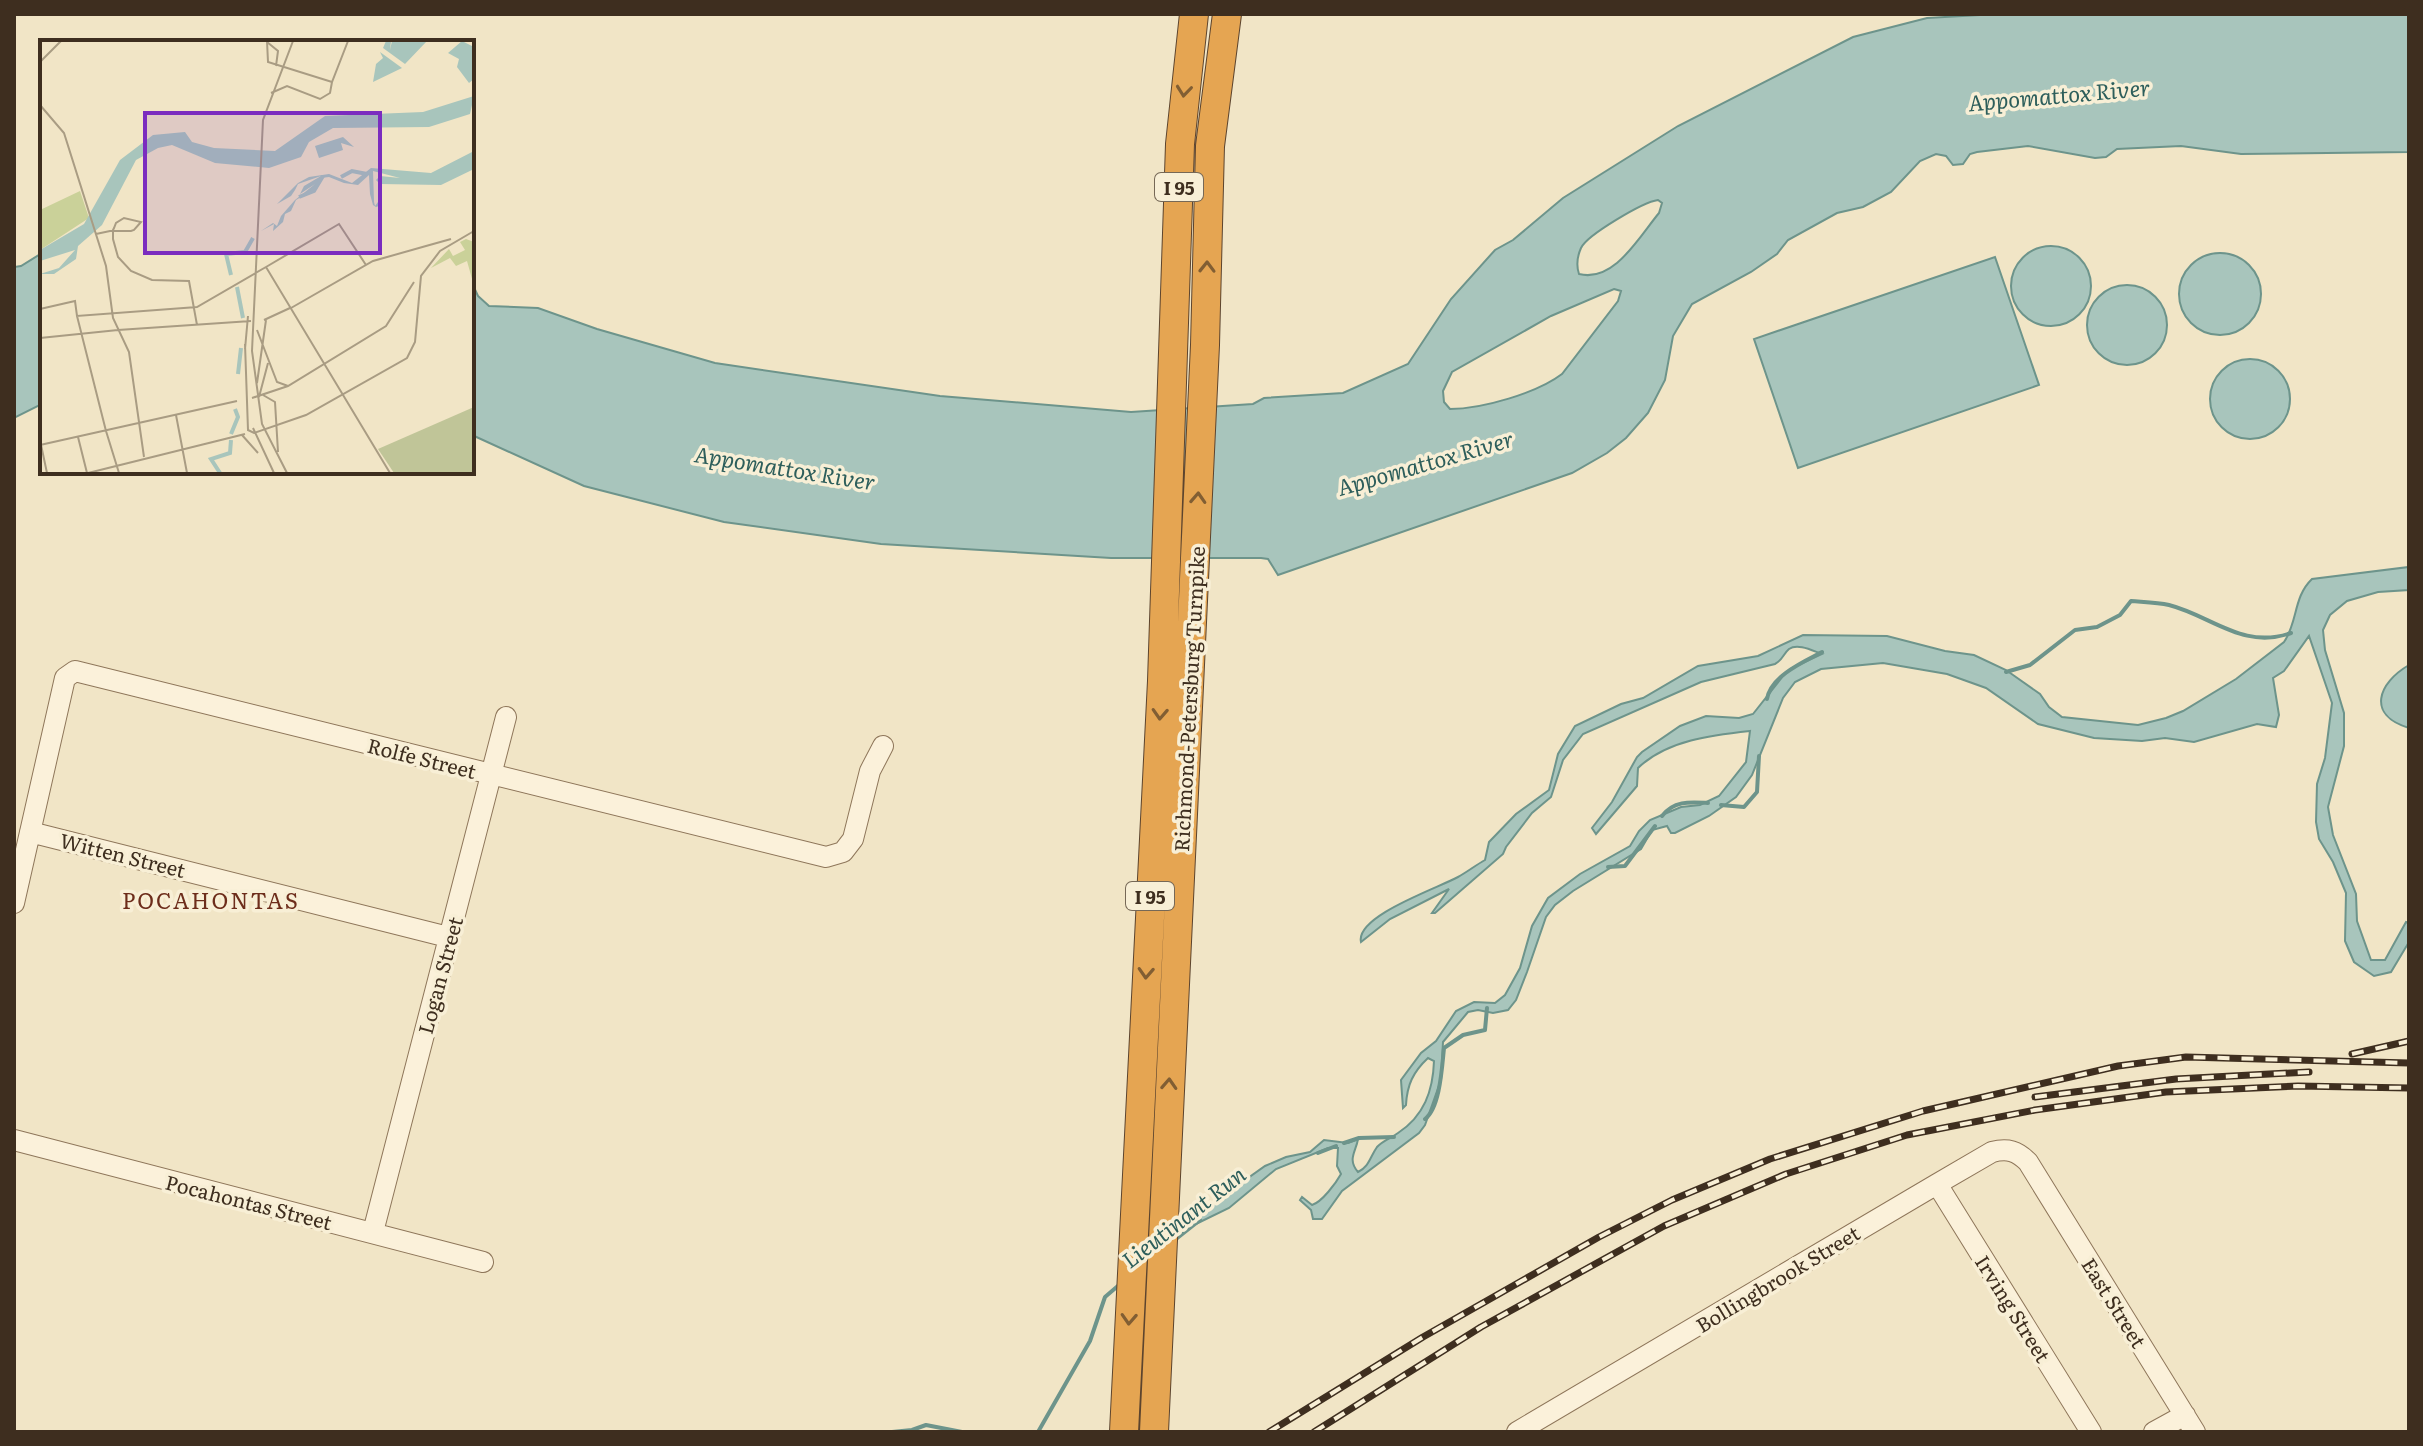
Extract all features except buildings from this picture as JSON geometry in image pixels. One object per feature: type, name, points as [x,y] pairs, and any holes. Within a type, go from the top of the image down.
[{"type":"highway","name":"Richmond-Petersburg Turnpike","points":[[1124,1432],[1163,636],[1180,144],[1194,14]]},
{"type":"highway","name":"Richmond-Petersburg Turnpike","points":[[1154,1432],[1205,345],[1210,146],[1227,14]]},
{"type":"street","name":"Rolfe Street","points":[[30,832],[65,678],[75,671],[826,857],[843,852],[853,839],[870,771],[883,746]]},
{"type":"street","name":"Logan Street","points":[[373,1232],[506,717]]},
{"type":"street","points":[[14,903],[30,832]]},
{"type":"street","name":"Witten Street","points":[[30,832],[448,937]]},
{"type":"street","name":"Pocahontas Street","points":[[14,1140],[483,1262]]},
{"type":"street","name":"Bollingbrook Street","points":[[1517,1432],[1992,1152],[2002,1150],[2021,1155],[2035,1172]]},
{"type":"street","name":"East Street","points":[[2035,1172],[2190,1423]]},
{"type":"street","name":"Irving Street","points":[[1937,1184],[2091,1432]]},
{"type":"street","points":[[2154,1432],[2190,1423]]},
{"type":"water","name":"Appomattox River","points":[[1998,14],[2409,14],[2409,152],[2241,154],[2181,146],[2117,149],[2106,157],[2095,158],[2028,146],[1977,152],[1970,154],[1963,164],[1953,165],[1946,156],[1936,154],[1920,161],[1891,192],[1863,207],[1837,213],[1788,240],[1777,254],[1751,272],[1692,304],[1673,336],[1665,380],[1648,413],[1626,438],[1607,453],[1572,473],[1278,575],[1268,559],[1261,558],[1111,558],[881,544],[724,522],[584,486],[474,436],[474,287],[489,306],[538,308],[597,329],[715,363],[940,396],[1131,412],[1253,404],[1264,398],[1343,393],[1408,364],[1451,299],[1495,250],[1513,240],[1563,198],[1678,126],[1853,37],[1927,18]],"holes":[[[1658,200],[1662,203],[1659,213],[1625,256],[1603,272],[1579,274],[1577,267],[1581,248],[1593,235],[1640,207]],[[1614,289],[1621,291],[1618,301],[1562,374],[1551,381],[1493,403],[1450,409],[1444,402],[1443,391],[1452,372],[1551,316]]]},
{"type":"water","points":[[2051,246],[2066,249],[2079,258],[2088,271],[2091,286],[2088,301],[2079,314],[2066,323],[2051,326],[2036,323],[2023,314],[2014,301],[2011,286],[2014,271],[2023,258],[2036,249]]},
{"type":"water","points":[[2220,253],[2236,257],[2249,265],[2257,278],[2261,294],[2257,310],[2249,323],[2236,331],[2220,335],[2204,331],[2191,323],[2183,310],[2179,294],[2183,278],[2191,265],[2204,257]]},
{"type":"water","points":[[40,254],[40,405],[14,418],[14,267]]},
{"type":"water","points":[[1995,257],[2039,385],[1798,468],[1754,339]]},
{"type":"water","points":[[2127,285],[2142,288],[2155,297],[2164,310],[2167,325],[2164,340],[2155,353],[2142,362],[2127,365],[2112,362],[2099,353],[2090,340],[2087,325],[2090,310],[2099,297],[2112,288]]},
{"type":"water","points":[[2250,359],[2265,362],[2278,371],[2287,384],[2290,399],[2287,414],[2278,427],[2265,436],[2250,439],[2235,436],[2222,427],[2213,414],[2210,399],[2213,384],[2222,371],[2235,362]]},
{"type":"water","points":[[2409,567],[2409,590],[2378,592],[2347,601],[2330,615],[2323,630],[2325,650],[2344,713],[2344,746],[2328,807],[2333,835],[2356,894],[2357,921],[2371,960],[2385,960],[2406,922],[2409,923],[2409,942],[2391,972],[2374,976],[2354,962],[2345,941],[2346,893],[2319,839],[2317,784],[2325,758],[2332,703],[2309,636],[2284,671],[2273,678],[2279,715],[2276,727],[2257,724],[2194,742],[2165,738],[2142,741],[2094,738],[2038,724],[1986,688],[1947,674],[1883,663],[1821,669],[1795,682],[1783,698],[1752,775],[1736,797],[1709,816],[1675,833],[1671,833],[1667,826],[1652,830],[1641,849],[1555,905],[1546,917],[1516,1000],[1508,1010],[1468,1012],[1443,1042],[1441,1080],[1425,1125],[1419,1133],[1342,1191],[1322,1219],[1313,1219],[1311,1210],[1300,1200],[1302,1197],[1312,1205],[1316,1203],[1336,1182],[1341,1174],[1337,1166],[1338,1148],[1328,1148],[1276,1169],[1229,1208],[1198,1223],[1199,1213],[1265,1166],[1310,1152],[1324,1140],[1348,1143],[1358,1139],[1353,1163],[1358,1172],[1365,1167],[1379,1145],[1407,1126],[1421,1111],[1432,1083],[1434,1061],[1428,1058],[1418,1068],[1409,1085],[1403,1108],[1401,1080],[1421,1053],[1436,1041],[1456,1011],[1474,1002],[1495,1003],[1505,995],[1520,968],[1532,926],[1548,898],[1580,874],[1630,846],[1650,820],[1719,796],[1746,762],[1750,731],[1691,740],[1650,759],[1638,768],[1637,786],[1596,834],[1592,828],[1612,802],[1637,757],[1680,726],[1706,716],[1739,718],[1753,714],[1792,668],[1822,654],[1793,647],[1775,664],[1701,682],[1583,734],[1563,760],[1551,797],[1532,813],[1503,854],[1435,913],[1432,913],[1449,889],[1390,919],[1361,942],[1363,932],[1384,913],[1458,877],[1485,860],[1489,842],[1516,814],[1549,790],[1558,754],[1575,726],[1621,704],[1643,698],[1698,666],[1758,656],[1803,635],[1887,636],[1974,655],[2006,670],[2040,694],[2049,707],[2062,717],[2138,725],[2183,711],[2236,679],[2284,642],[2298,602],[2312,579]]},
{"type":"water","points":[[2409,665],[2409,728],[2386,715],[2381,698],[2390,681]]},
{"type":"waterway","name":"Lieutinant Run","points":[[2006,672],[2030,665],[2075,630],[2097,627],[2120,615],[2131,601],[2169,605],[2243,635],[2274,637],[2291,633]]},
{"type":"waterway","name":"Lieutinant Run","points":[[1767,699],[1781,677],[1822,652]]},
{"type":"waterway","name":"Lieutinant Run","points":[[1721,805],[1744,807],[1757,792],[1759,756]]},
{"type":"waterway","name":"Lieutinant Run","points":[[1662,816],[1677,805],[1708,803]]},
{"type":"waterway","name":"Lieutinant Run","points":[[1608,867],[1625,866],[1655,826]]},
{"type":"waterway","name":"Lieutinant Run","points":[[1425,1119],[1437,1097],[1444,1048],[1463,1035],[1485,1030],[1487,1008]]},
{"type":"waterway","name":"Lieutinant Run","points":[[1344,1143],[1359,1138],[1394,1137]]},
{"type":"waterway","name":"Lieutinant Run","points":[[1318,1153],[1336,1146]]},
{"type":"waterway","name":"Lieutinant Run","points":[[1176,1239],[1200,1220]]},
{"type":"waterway","name":"Lieutinant Run","points":[[1038,1432],[1090,1341],[1105,1297],[1119,1285]]},
{"type":"waterway","name":"Lieutinant Run","points":[[892,1432],[926,1425],[962,1432]]},
{"type":"railway","points":[[2352,1054],[2409,1041]]},
{"type":"railway","points":[[1269,1432],[1423,1337],[1599,1237],[1672,1200],[1770,1159],[1923,1111],[2118,1066],[2186,1057],[2409,1063]]},
{"type":"railway","points":[[2035,1097],[2176,1079],[2309,1072]]},
{"type":"railway","points":[[1314,1432],[1481,1327],[1664,1226],[1786,1174],[1907,1135],[2035,1110],[2166,1092],[2298,1086],[2409,1088]]},
{"type":"district","name":"POCAHONTAS","points":[[211,899]]}]
